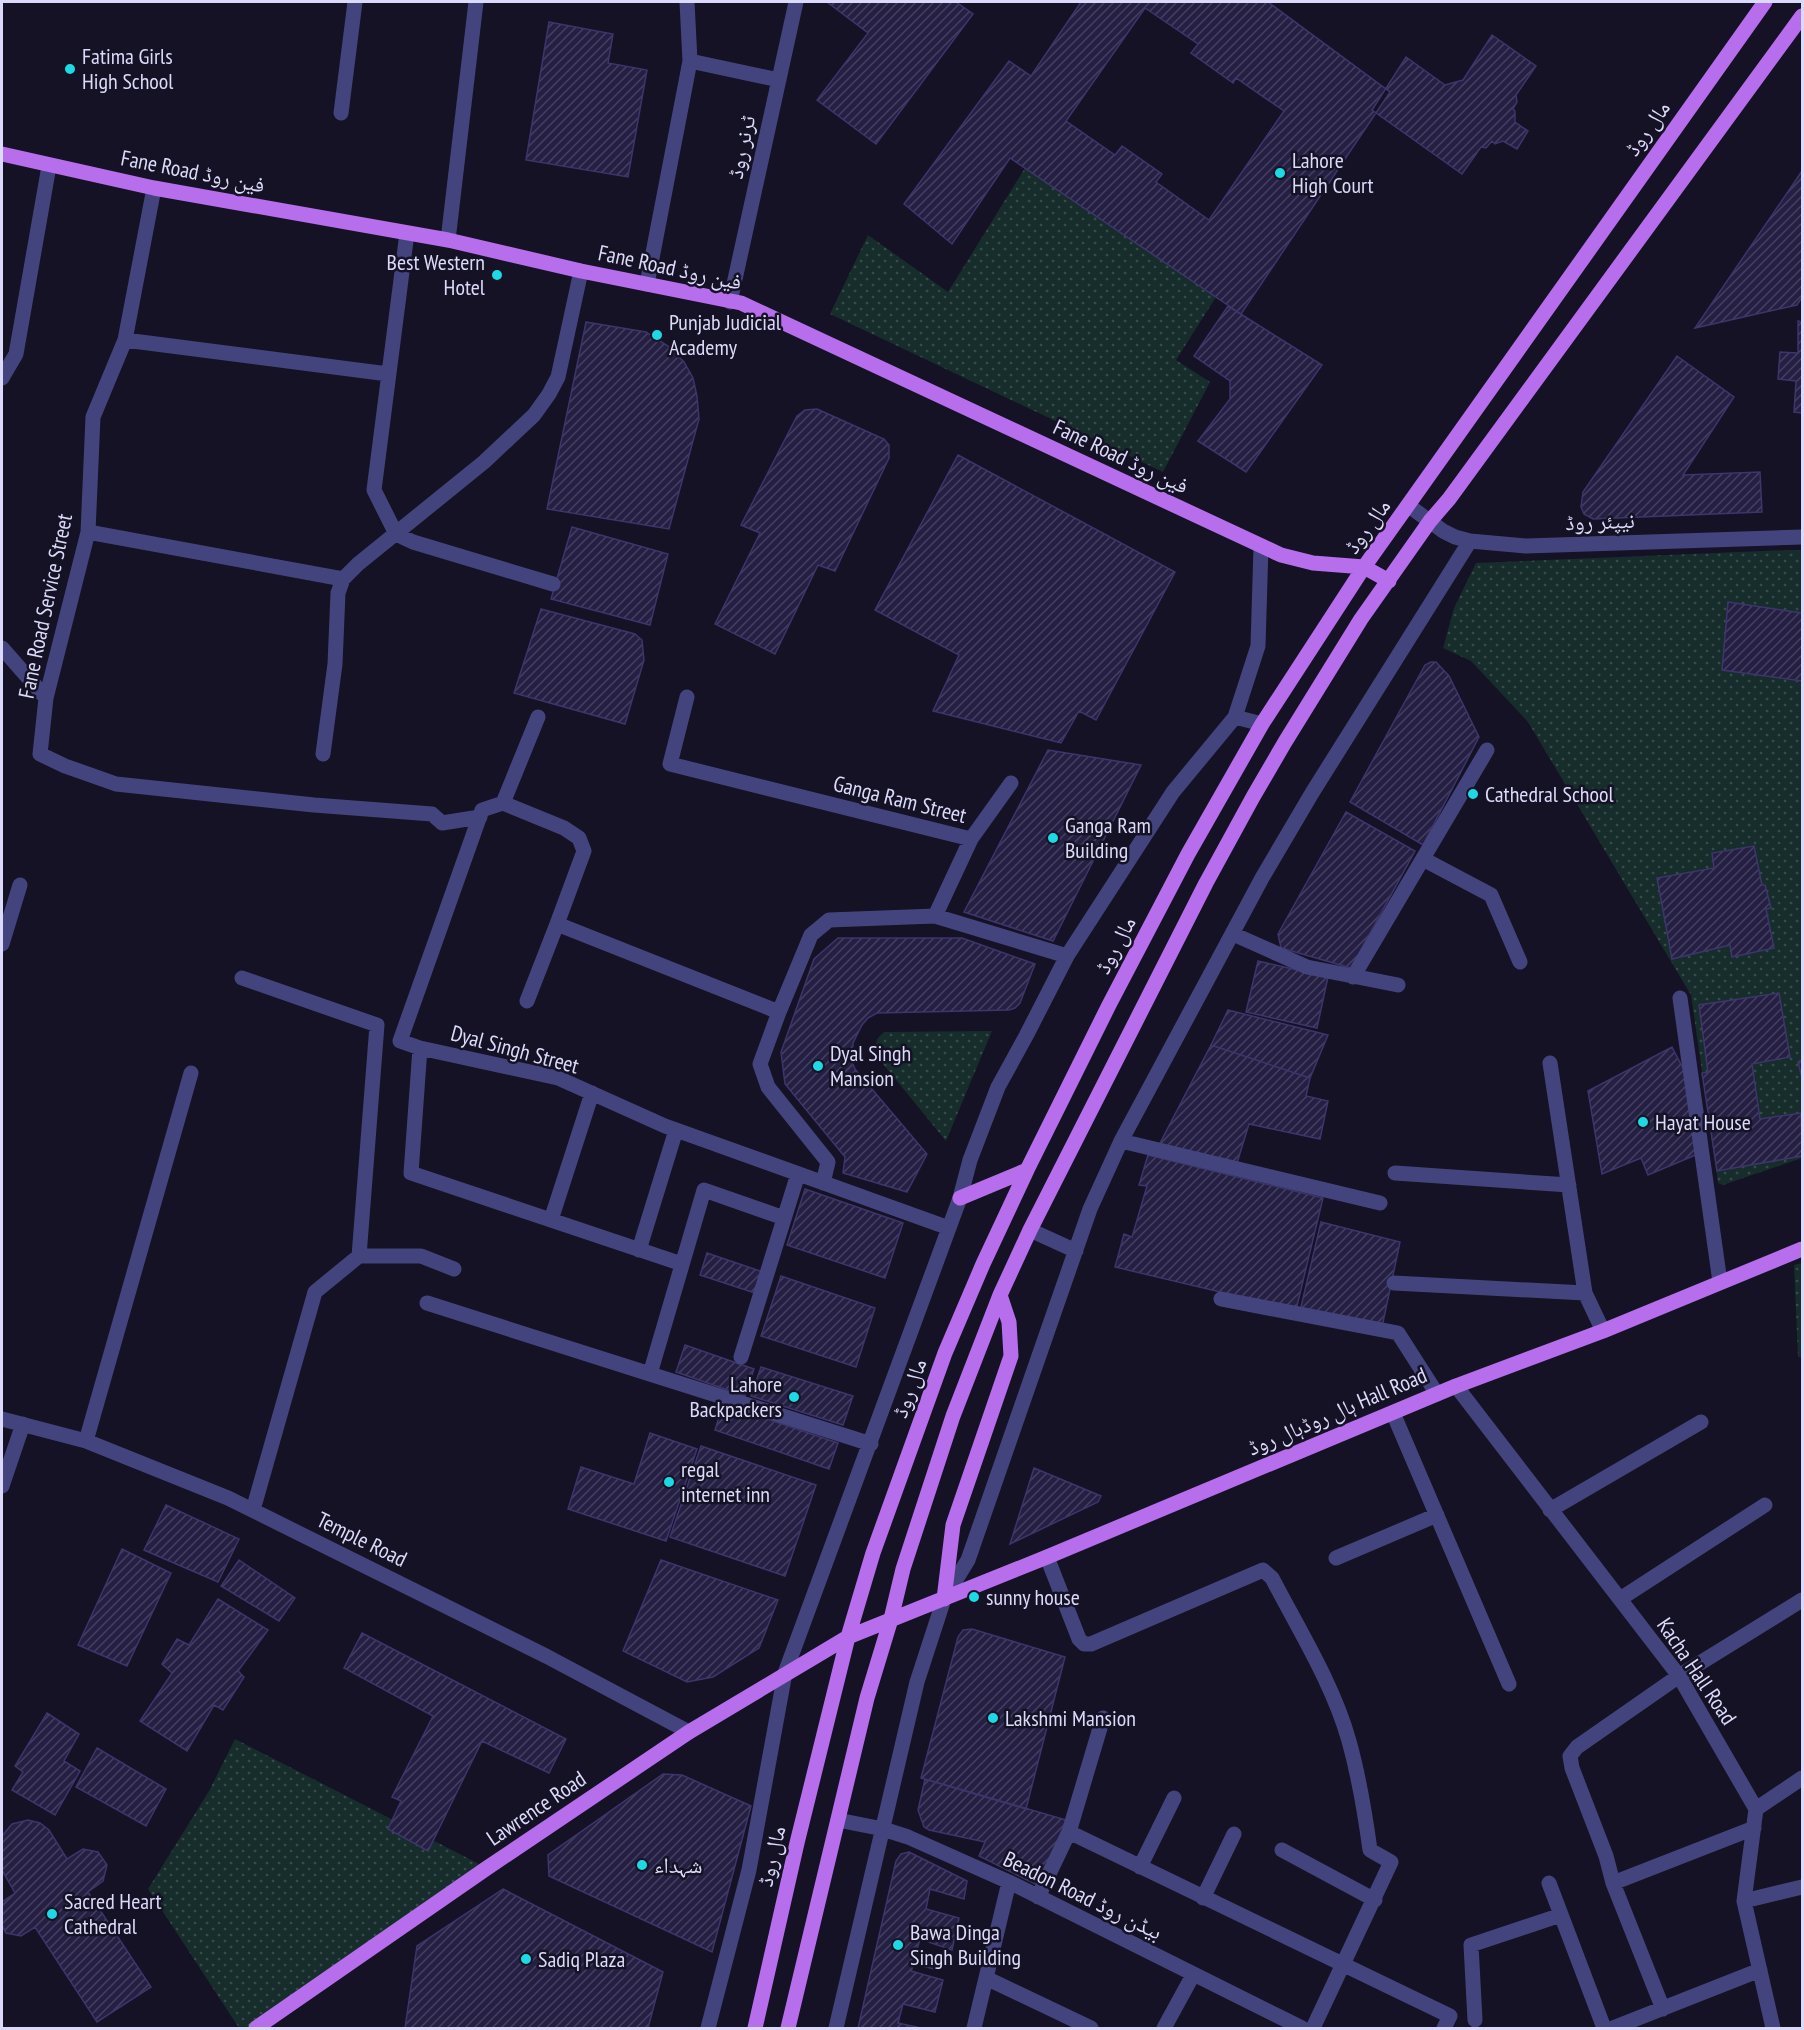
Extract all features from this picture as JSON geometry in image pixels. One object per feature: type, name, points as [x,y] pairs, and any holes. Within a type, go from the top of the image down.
[{"type":"main road","name":"مال روڈ","points":[[755,2028],[797,1843],[848,1637],[873,1553],[945,1353],[983,1264],[1109,1005],[1262,724],[1364,567],[1765,2]]},
{"type":"main road","points":[[788,2028],[867,1698],[891,1619],[903,1569],[954,1416],[1000,1295],[1030,1230],[1206,883],[1285,742],[1361,619],[1430,521],[1470,470],[1803,16]]},
{"type":"main road","name":"Fane Road فین روڈ","points":[[2,154],[154,189],[448,240],[580,271],[741,303],[1281,555],[1313,563],[1364,567],[1389,581]]},
{"type":"main road","points":[[960,1198],[1027,1170]]},
{"type":"main road","name":"ہال روڈہال روڈ Hall Road","points":[[848,1637],[1047,1557],[1456,1386],[1603,1331],[1803,1249]]},
{"type":"main road","points":[[944,1599],[953,1525],[1011,1356],[1009,1322],[1000,1295]]},
{"type":"main road","name":"Lawrence Road","points":[[256,2028],[688,1732],[785,1672],[848,1637]]},
{"type":"street","points":[[341,113],[355,2]]},
{"type":"street","points":[[448,240],[476,2]]},
{"type":"street","points":[[647,284],[690,61],[687,2]]},
{"type":"street","name":"ٹرنر روڈ","points":[[730,302],[796,2]]},
{"type":"street","points":[[690,61],[779,80]]},
{"type":"street","points":[[2,378],[16,354],[49,166]]},
{"type":"street","name":"Fane Road Service Street","points":[[154,189],[125,340],[93,417],[88,532],[46,698],[40,754],[65,766],[116,784],[314,805],[432,814],[442,823],[481,813]]},
{"type":"street","points":[[407,233],[374,490],[396,534],[413,542],[553,584]]},
{"type":"street","points":[[323,754],[335,663],[338,593],[343,579],[358,564],[484,462],[534,415],[558,377],[580,271]]},
{"type":"street","points":[[125,340],[388,374]]},
{"type":"street","name":"نیپئر روڈ","points":[[1409,506],[1443,531],[1470,541],[1526,546],[1803,537]]},
{"type":"street","points":[[88,532],[343,579]]},
{"type":"street","points":[[836,2028],[917,1682],[944,1599],[968,1560],[1090,1209],[1121,1142],[1262,878],[1312,793],[1470,541]]},
{"type":"street","points":[[708,2028],[749,1870],[785,1672],[960,1198],[970,1160],[998,1088],[1067,956],[1173,792],[1236,717],[1258,646],[1261,546]]},
{"type":"street","points":[[2,648],[46,698]]},
{"type":"street","name":"Ganga Ram Street","points":[[687,697],[670,764],[971,839],[935,916]]},
{"type":"street","points":[[481,813],[503,803],[538,717]]},
{"type":"street","points":[[1236,717],[1262,724]]},
{"type":"street","points":[[1353,977],[1487,750]]},
{"type":"street","points":[[971,839],[1011,783]]},
{"type":"street","points":[[503,803],[564,828],[579,838],[584,851],[527,1001]]},
{"type":"street","name":"Dyal Singh Street","points":[[481,813],[400,1041],[558,1078],[676,1130],[949,1228]]},
{"type":"street","points":[[1423,859],[1491,894],[1520,962]]},
{"type":"street","points":[[2,944],[20,885]]},
{"type":"street","points":[[823,1183],[828,1162],[768,1087],[760,1064],[811,935],[829,920],[935,916],[1067,956]]},
{"type":"street","points":[[557,924],[779,1012]]},
{"type":"street","points":[[1233,934],[1307,967],[1398,985]]},
{"type":"street","points":[[242,978],[377,1025],[359,1256]]},
{"type":"street","points":[[1680,998],[1720,1282]]},
{"type":"street","points":[[420,1047],[411,1173],[682,1264]]},
{"type":"street","points":[[1550,1063],[1586,1293],[1603,1331]]},
{"type":"street","points":[[86,1441],[190,1073]]},
{"type":"street","points":[[551,1220],[592,1093]]},
{"type":"street","points":[[639,1250],[676,1130]]},
{"type":"street","points":[[1121,1142],[1380,1203]]},
{"type":"street","points":[[1395,1173],[1569,1185]]},
{"type":"street","points":[[741,1358],[798,1174]]},
{"type":"street","points":[[650,1374],[704,1190],[784,1218]]},
{"type":"street","points":[[1030,1230],[1076,1251]]},
{"type":"street","points":[[253,1510],[315,1292],[359,1256],[420,1256],[454,1269]]},
{"type":"street","points":[[1394,1283],[1586,1293]]},
{"type":"street","points":[[1221,1299],[1398,1333],[1437,1394]]},
{"type":"street","points":[[427,1303],[871,1444]]},
{"type":"street","name":"Kacha Hall Road","points":[[1456,1386],[1678,1676],[1756,1809]]},
{"type":"street","points":[[1393,1413],[1509,1684]]},
{"type":"street","name":"Temple Road","points":[[2,1419],[86,1441],[228,1498],[546,1656],[688,1732]]},
{"type":"street","points":[[1550,1510],[1701,1422]]},
{"type":"street","points":[[2,1486],[23,1424]]},
{"type":"street","points":[[1620,1599],[1765,1505]]},
{"type":"street","points":[[1336,1558],[1437,1515]]},
{"type":"street","points":[[1047,1557],[1083,1644],[1091,1644],[1263,1570],[1272,1578],[1318,1666],[1342,1723],[1361,1790],[1370,1850],[1391,1862],[1313,2028]]},
{"type":"street","points":[[1663,2009],[1613,1883],[1606,1856],[1572,1768],[1570,1756],[1577,1747],[1678,1676],[1803,1600]]},
{"type":"street","points":[[1038,1897],[1069,1832],[1104,1718]]},
{"type":"street","points":[[1773,2028],[1744,1901],[1756,1809],[1803,1778]]},
{"type":"street","points":[[1140,1867],[1174,1798]]},
{"type":"street","name":"Beadon Road بیڈن روڈ","points":[[838,1820],[884,1829],[908,1837],[1009,1882],[1302,2028]]},
{"type":"street","points":[[1613,1883],[1754,1828]]},
{"type":"street","points":[[1069,1832],[1449,2016],[1444,2028]]},
{"type":"street","points":[[1203,1898],[1234,1834]]},
{"type":"street","points":[[1282,1850],[1375,1900]]},
{"type":"street","points":[[974,2028],[1009,1882]]},
{"type":"street","points":[[1549,1882],[1604,2028]]},
{"type":"street","points":[[1744,1901],[1803,1887]]},
{"type":"street","points":[[1475,2020],[1471,1945],[1561,1915]]},
{"type":"street","points":[[1613,2028],[1760,1970]]},
{"type":"street","points":[[1164,2028],[1193,1975]]},
{"type":"street","points":[[986,1977],[1092,2028]]},
{"type":"green space","points":[[1025,168],[1216,297],[1176,360],[1210,382],[1163,472],[830,314],[868,235],[948,292]]},
{"type":"green space","points":[[1802,550],[1802,1158],[1723,1185],[1718,1183],[1691,995],[1528,722],[1471,661],[1443,648],[1454,608],[1476,563]]},
{"type":"green space","points":[[992,1031],[946,1141],[874,1053],[877,1039],[884,1032]]},
{"type":"green space","points":[[1802,1263],[1802,1357],[1798,1357],[1794,1265]]},
{"type":"green space","points":[[235,1739],[487,1868],[256,2028],[239,2028],[148,1889],[209,1791]]},
{"type":"building","points":[[827,2],[956,2],[973,14],[876,144],[817,100],[868,33]]},
{"type":"building","points":[[1081,2],[1268,2],[1390,92],[1241,314],[1010,158],[952,244],[904,204],[1009,61],[1031,76]],"holes":[[[1145,8],[1198,44],[1191,53],[1233,83],[1236,78],[1284,111],[1209,220],[1156,182],[1162,174],[1122,146],[1115,155],[1066,121]]]},
{"type":"building","points":[[549,22],[613,34],[608,63],[647,70],[628,177],[526,160]]},
{"type":"building","points":[[1492,35],[1536,66],[1516,95],[1517,102],[1513,109],[1515,122],[1528,131],[1517,149],[1503,141],[1495,144],[1492,141],[1486,148],[1481,147],[1462,174],[1372,110],[1406,57],[1445,85],[1463,80]]},
{"type":"building","points":[[1802,171],[1802,297],[1797,305],[1695,328]]},
{"type":"building","points":[[1228,306],[1322,365],[1246,472],[1198,441],[1230,399],[1230,381],[1194,356]]},
{"type":"building","points":[[1798,321],[1802,322],[1802,413],[1794,412],[1796,381],[1778,379],[1780,352],[1798,353]]},
{"type":"building","points":[[586,322],[646,332],[668,346],[684,362],[693,378],[699,419],[669,529],[547,509]]},
{"type":"building","points":[[1677,356],[1734,397],[1683,475],[1760,472],[1762,512],[1593,519],[1584,514],[1581,507],[1583,492]]},
{"type":"building","points":[[817,409],[884,439],[889,445],[889,458],[835,571],[818,565],[775,654],[715,624],[760,533],[741,525],[797,416],[805,410]]},
{"type":"building","points":[[958,455],[1175,572],[1096,720],[1079,711],[1061,743],[933,711],[959,655],[875,610]]},
{"type":"building","points":[[572,527],[668,554],[650,625],[551,599]]},
{"type":"building","points":[[1728,602],[1802,613],[1802,681],[1722,670]]},
{"type":"building","points":[[541,609],[635,634],[642,640],[644,660],[625,724],[514,693]]},
{"type":"building","points":[[1436,662],[1449,676],[1479,737],[1423,845],[1350,802],[1425,665]]},
{"type":"building","name":"Ganga Ram Building","points":[[1048,750],[1141,765],[1053,941],[964,912]]},
{"type":"building","points":[[1346,812],[1415,851],[1351,968],[1281,948],[1278,934]]},
{"type":"building","points":[[1754,846],[1762,885],[1765,885],[1771,908],[1766,909],[1774,948],[1732,957],[1730,945],[1672,959],[1657,878],[1714,868],[1712,853]]},
{"type":"building","name":"Dyal Singh Mansion","points":[[838,938],[962,938],[1035,964],[1020,1003],[1015,1008],[877,1013],[862,1025],[853,1043],[852,1062],[855,1069],[927,1154],[907,1192],[843,1173],[845,1157],[785,1084],[781,1052],[814,959]]},
{"type":"building","points":[[1258,961],[1328,977],[1317,1028],[1246,1012]]},
{"type":"building","points":[[1779,993],[1790,1057],[1752,1064],[1760,1119],[1801,1113],[1802,1156],[1717,1171],[1702,1073],[1708,1072],[1699,1005]]},
{"type":"building","points":[[1228,1010],[1328,1035],[1310,1078],[1211,1045]]},
{"type":"building","points":[[1211,1045],[1310,1078],[1306,1096],[1328,1101],[1320,1139],[1249,1124],[1237,1163],[1159,1145]]},
{"type":"building","name":"Hayat House","points":[[1672,1047],[1686,1074],[1698,1154],[1648,1175],[1641,1158],[1602,1174],[1588,1091]]},
{"type":"building","points":[[1802,1060],[1802,1078],[1798,1062]]},
{"type":"building","points":[[1148,1155],[1323,1198],[1296,1310],[1115,1267],[1124,1234],[1132,1237],[1147,1186],[1139,1185]]},
{"type":"building","points":[[805,1189],[903,1223],[885,1278],[787,1245]]},
{"type":"building","points":[[1321,1222],[1400,1242],[1382,1327],[1300,1311]]},
{"type":"building","points":[[707,1253],[763,1272],[755,1293],[700,1275]]},
{"type":"building","points":[[781,1276],[875,1308],[856,1367],[761,1336]]},
{"type":"building","points":[[685,1345],[754,1369],[745,1396],[676,1372]]},
{"type":"building","points":[[761,1367],[853,1396],[843,1425],[751,1396]]},
{"type":"building","points":[[723,1404],[838,1443],[829,1469],[715,1430]]},
{"type":"building","points":[[650,1433],[697,1449],[666,1541],[568,1509],[581,1467],[634,1484]]},
{"type":"building","points":[[701,1446],[816,1485],[785,1576],[670,1537]]},
{"type":"building","points":[[1034,1468],[1101,1496],[1098,1502],[1010,1544]]},
{"type":"building","points":[[166,1505],[239,1539],[218,1582],[144,1550]]},
{"type":"building","points":[[122,1549],[171,1573],[127,1666],[78,1645]]},
{"type":"building","points":[[239,1560],[295,1598],[279,1621],[221,1586]]},
{"type":"building","points":[[661,1560],[778,1600],[759,1648],[713,1677],[687,1682],[623,1651]]},
{"type":"building","points":[[218,1599],[268,1630],[238,1671],[244,1677],[223,1710],[214,1705],[187,1751],[140,1721],[172,1673],[162,1664],[177,1639],[189,1645]]},
{"type":"building","name":"Lakshmi Mansion","points":[[972,1629],[1065,1657],[1026,1809],[921,1778],[958,1637],[963,1630]]},
{"type":"building","points":[[362,1633],[566,1739],[549,1773],[482,1741],[428,1851],[388,1829],[401,1801],[392,1797],[433,1716],[344,1668]]},
{"type":"building","points":[[47,1713],[79,1734],[64,1761],[80,1771],[55,1815],[12,1790],[23,1772],[15,1766]]},
{"type":"building","points":[[97,1748],[166,1789],[146,1826],[76,1787]]},
{"type":"building","name":"شہداء","points":[[663,1774],[682,1775],[751,1806],[712,1952],[549,1876],[548,1855]]},
{"type":"building","points":[[925,1779],[1066,1820],[1041,1887],[979,1856],[985,1842],[924,1827],[918,1810]]},
{"type":"building","name":"Sacred Heart Cathedral","points":[[28,1820],[40,1823],[49,1830],[67,1859],[83,1849],[98,1852],[107,1865],[103,1881],[88,1892],[151,1987],[97,2022],[35,1927],[21,1936],[6,1933],[2,1925],[2,1902],[15,1893],[2,1870],[2,1836],[12,1824]]},
{"type":"building","name":"Bawa Dinga Singh Building","points":[[909,1852],[967,1881],[964,1899],[930,1889],[926,1909],[959,1918],[952,1950],[920,1939],[917,1950],[943,1958],[939,1970],[914,1964],[911,1971],[943,1980],[935,2012],[903,2004],[898,2023],[921,2028],[858,2028],[896,1861],[901,1854]]},
{"type":"building","name":"Sadiq Plaza","points":[[503,1889],[663,1972],[648,2028],[405,2028],[417,1946]]},
{"type":"place","name":"Fatima Girls High School","points":[[70,69]]},
{"type":"place","name":"Lahore High Court","points":[[1280,173]]},
{"type":"place","name":"Best Western Hotel","points":[[497,275]]},
{"type":"place","name":"Punjab Judicial Academy","points":[[657,335]]},
{"type":"place","name":"Cathedral School","points":[[1473,794]]},
{"type":"place","name":"Ganga Ram Building","points":[[1053,838]]},
{"type":"place","name":"Dyal Singh Mansion","points":[[818,1066]]},
{"type":"place","name":"Hayat House","points":[[1643,1122]]},
{"type":"place","name":"Lahore Backpackers","points":[[794,1397]]},
{"type":"place","name":"regal internet inn","points":[[669,1482]]},
{"type":"place","name":"sunny house","points":[[974,1597]]},
{"type":"place","name":"Lakshmi Mansion","points":[[993,1718]]},
{"type":"place","name":"شہداء","points":[[642,1865]]},
{"type":"place","name":"Sacred Heart Cathedral","points":[[52,1914]]},
{"type":"place","name":"Bawa Dinga Singh Building","points":[[898,1945]]},
{"type":"place","name":"Sadiq Plaza","points":[[526,1959]]}]
